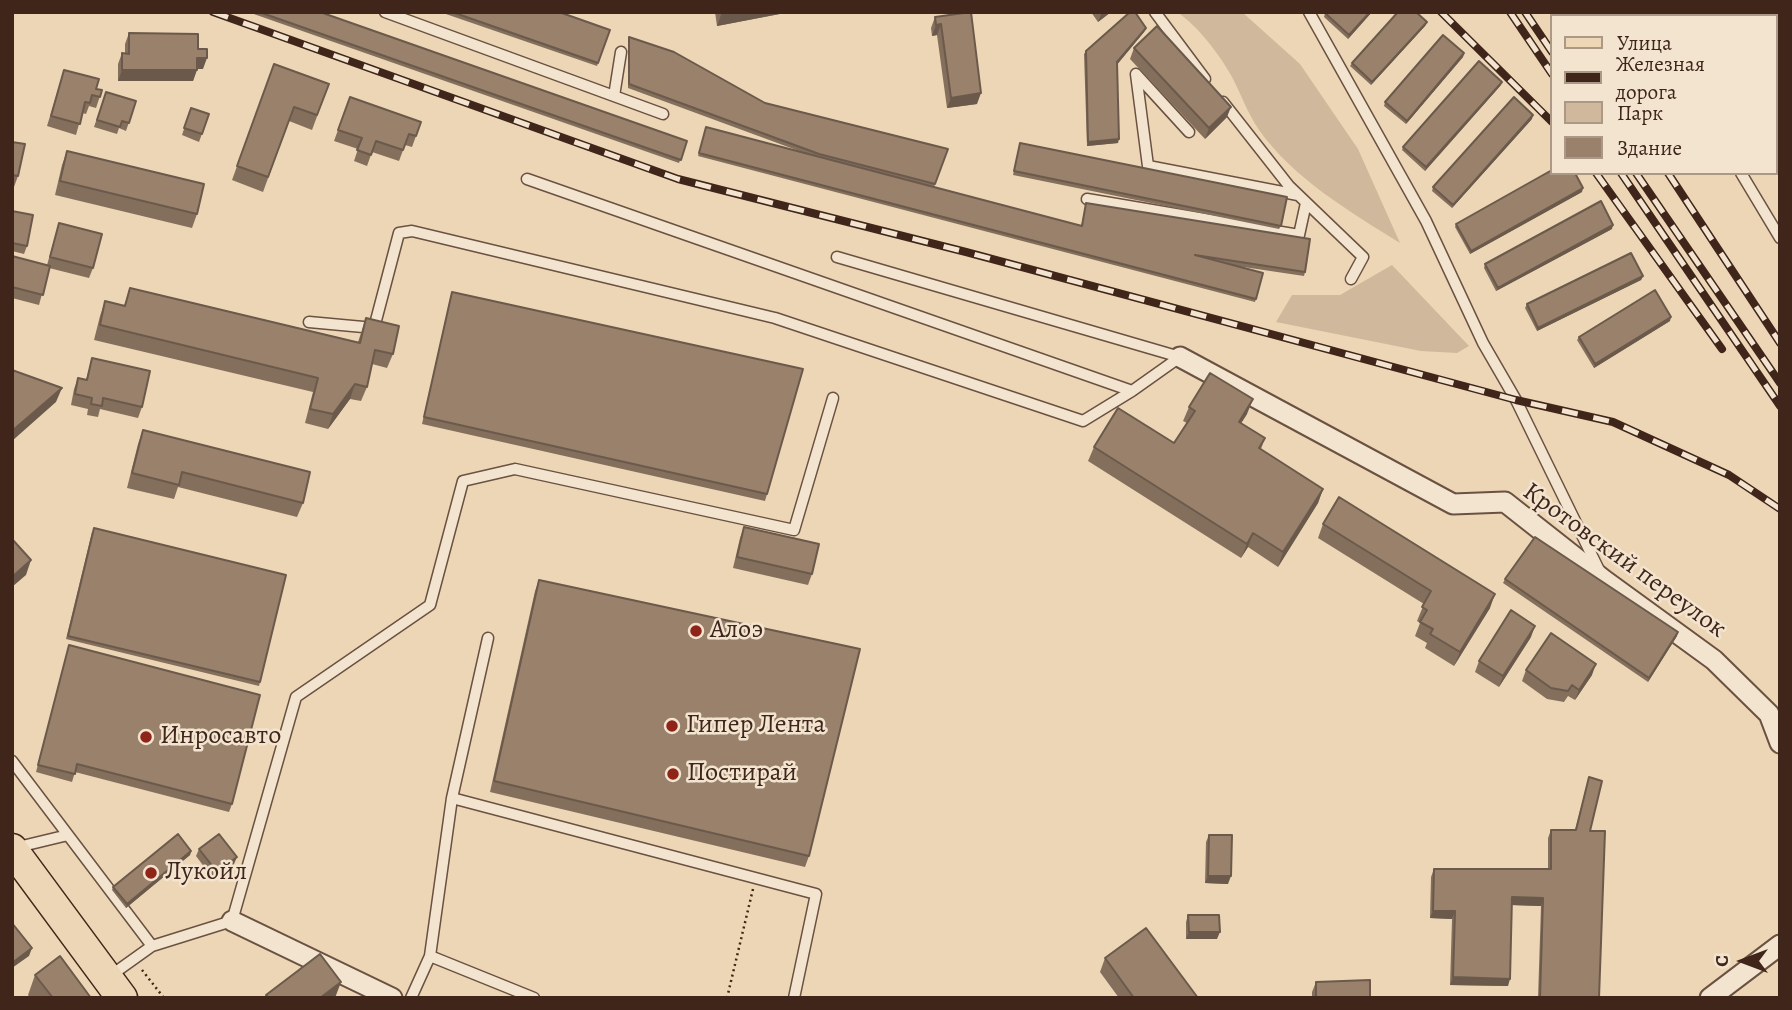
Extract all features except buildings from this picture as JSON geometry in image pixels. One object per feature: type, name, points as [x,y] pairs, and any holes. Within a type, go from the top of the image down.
[{"type":"main road","points":[[12,849],[114,988]]},
{"type":"street","name":"Кротовский переулок","points":[[1180,358],[1453,504],[1505,502],[1604,580],[1714,660],[1769,714],[1780,743]]},
{"type":"street","points":[[232,921],[392,998]]},
{"type":"street","points":[[1710,998],[1780,945]]},
{"type":"lane","points":[[385,12],[663,114]]},
{"type":"lane","points":[[1156,12],[1172,37],[1302,199],[1363,257],[1351,279]]},
{"type":"lane","points":[[1309,12],[1426,221],[1483,343],[1516,400],[1604,580]]},
{"type":"lane","points":[[614,96],[621,52]]},
{"type":"lane","points":[[1189,132],[1136,74],[1148,166],[1302,199]]},
{"type":"lane","points":[[1742,175],[1780,238]]},
{"type":"lane","points":[[527,179],[1132,391]]},
{"type":"lane","points":[[1087,199],[1299,235],[1302,199]]},
{"type":"lane","points":[[309,322],[374,328],[399,233],[412,231],[775,318],[1083,421],[1180,358]]},
{"type":"lane","points":[[837,257],[1180,358]]},
{"type":"lane","points":[[114,988],[134,959],[152,946],[232,921],[296,697],[430,605],[463,481],[515,469],[794,530],[833,398]]},
{"type":"lane","points":[[411,998],[430,956],[452,798],[488,638]]},
{"type":"lane","points":[[12,761],[152,946]]},
{"type":"lane","points":[[452,798],[816,894],[794,998]]},
{"type":"lane","points":[[12,849],[68,835]]},
{"type":"lane","points":[[430,956],[534,998]]},
{"type":"path","points":[[727,998],[755,878]]},
{"type":"path","points":[[134,959],[164,998]]},
{"type":"green space","points":[[1177,12],[1242,12],[1300,64],[1358,149],[1400,243],[1324,193],[1273,148],[1259,130],[1215,50],[1193,25]]},
{"type":"green space","points":[[1392,265],[1469,346],[1457,353],[1421,351],[1276,322],[1292,295],[1340,295]]},
{"type":"railway","points":[[213,12],[678,179],[966,252],[1516,400],[1613,422],[1729,475],[1780,509]]},
{"type":"railway","points":[[1441,12],[1550,120]]},
{"type":"railway","points":[[1510,12],[1550,71]]},
{"type":"railway","points":[[1525,12],[1550,49]]},
{"type":"railway","points":[[1597,175],[1722,349]]},
{"type":"railway","points":[[1622,175],[1780,406]]},
{"type":"railway","points":[[1637,175],[1780,383]]},
{"type":"railway","points":[[1669,175],[1780,343]]},
{"type":"place","name":"Алоэ","points":[[696,631]]},
{"type":"place","name":"Гипер Лента","points":[[672,726]]},
{"type":"place","name":"Инросавто","points":[[146,737]]},
{"type":"place","name":"Постирай","points":[[673,774]]},
{"type":"place","name":"Лукойл","points":[[151,873]]}]
